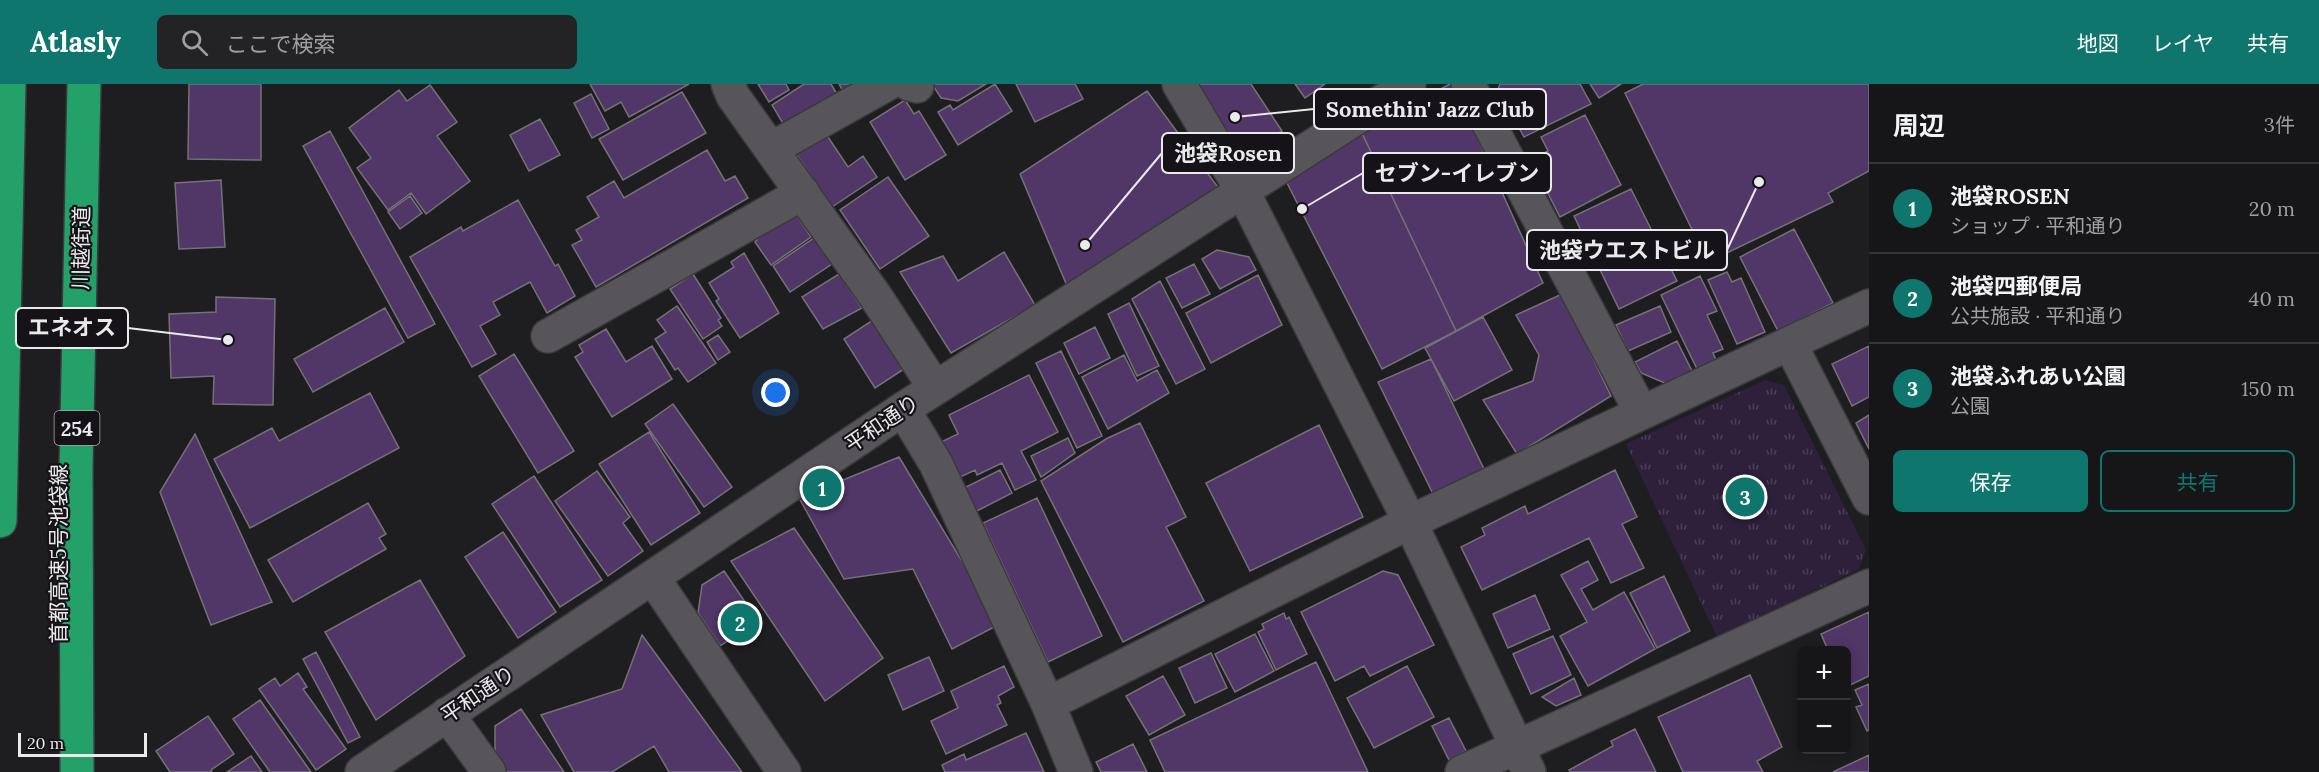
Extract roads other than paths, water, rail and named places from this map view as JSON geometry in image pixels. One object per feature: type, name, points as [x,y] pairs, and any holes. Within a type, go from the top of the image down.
[{"type":"highway","points":[[0,521],[9,84]]},
{"type":"highway","name":"首都高速5号池袋線","points":[[56,772],[62,84]]},
{"type":"highway","name":"川越街道","points":[[77,772],[76,469],[84,84]]},
{"type":"street","points":[[728,84],[876,297],[935,388]]},
{"type":"street","points":[[1179,84],[1242,190],[1410,522],[1523,759]]},
{"type":"street","name":"平和通り","points":[[362,772],[903,409],[1408,84]]},
{"type":"street","points":[[1468,84],[1641,412]]},
{"type":"street","points":[[771,149],[904,85]]},
{"type":"street","points":[[548,336],[803,193]]},
{"type":"street","points":[[1048,704],[1410,522],[1869,306]]},
{"type":"street","points":[[1790,344],[1869,498]]},
{"type":"street","points":[[903,409],[936,464],[1048,704],[1076,772]]},
{"type":"street","points":[[653,578],[784,772]]},
{"type":"street","points":[[1462,772],[1523,759],[1869,586]]},
{"type":"street","points":[[447,714],[489,772]]},
{"type":"place","name":"Somethin' Jazz Club","points":[[1235,117]]},
{"type":"place","name":"池袋ウエストビル","points":[[1759,182]]},
{"type":"place","name":"セブン-イレブン","points":[[1302,209]]},
{"type":"place","name":"池袋Rosen","points":[[1085,245]]},
{"type":"place","name":"エネオス","points":[[228,340]]},
{"type":"place","name":"池袋ROSEN","points":[[822,488]]},
{"type":"place","name":"池袋ふれあい公園","points":[[1745,497]]},
{"type":"place","name":"池袋四郵便局","points":[[740,623]]}]
